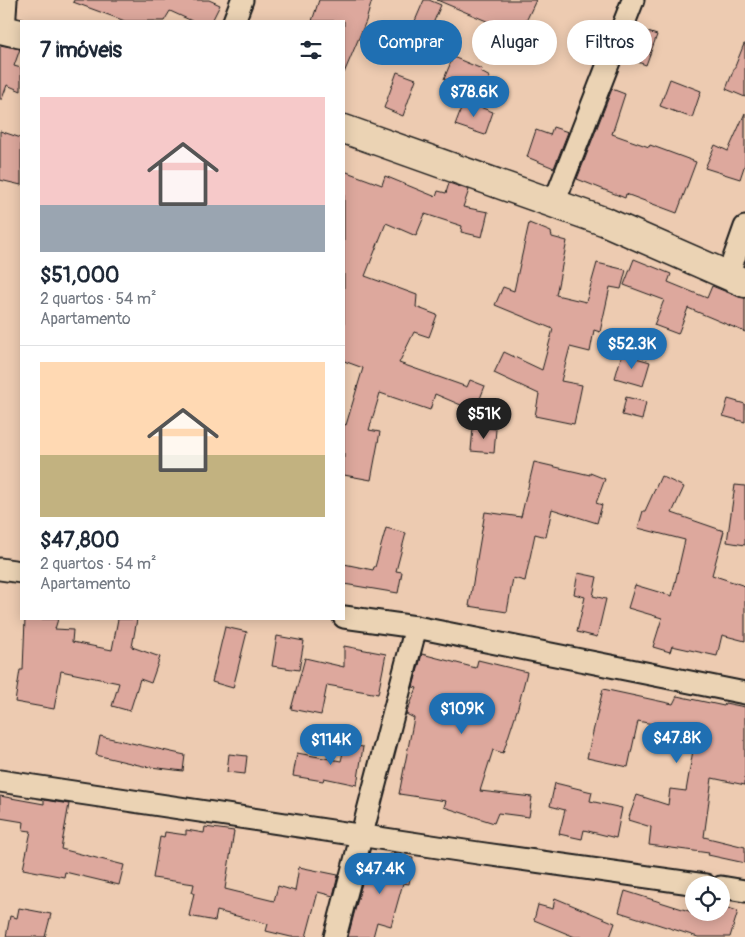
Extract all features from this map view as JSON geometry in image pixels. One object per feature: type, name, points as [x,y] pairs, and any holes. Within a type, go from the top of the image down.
[{"type":"street","points":[[6,0],[8,31]]},
{"type":"street","points":[[234,20],[242,0]]},
{"type":"street","points":[[554,202],[633,0]]},
{"type":"street","points":[[345,128],[606,222],[736,279],[745,227]]},
{"type":"street","points":[[0,569],[20,572]]},
{"type":"street","points":[[345,617],[416,627],[745,692]]},
{"type":"street","points":[[335,937],[416,627]]},
{"type":"street","points":[[0,781],[488,855],[685,882]]},
{"type":"street","points":[[730,888],[745,891]]},
{"type":"building","points":[[74,0],[209,0],[220,5],[212,20],[190,20],[170,11],[165,20],[122,20],[73,2]]},
{"type":"building","points":[[319,0],[372,0],[366,20],[360,20],[360,35],[345,71],[345,20],[312,20]]},
{"type":"building","points":[[424,0],[441,5],[434,20],[415,20]]},
{"type":"building","points":[[437,0],[536,0],[527,20],[484,20]]},
{"type":"building","points":[[652,33],[657,35],[652,49]]},
{"type":"building","points":[[745,44],[745,97],[726,89]]},
{"type":"building","points":[[0,45],[20,49],[14,66],[20,68],[20,91],[7,85],[2,99],[0,99]]},
{"type":"building","points":[[462,61],[482,69],[481,72],[490,77],[481,94],[444,79],[450,65],[462,65]]},
{"type":"building","points":[[397,72],[416,79],[403,116],[384,108]]},
{"type":"building","points":[[670,79],[701,91],[692,118],[660,106]]},
{"type":"building","points":[[612,89],[625,94],[612,134],[649,147],[650,145],[696,162],[677,213],[626,194],[625,198],[577,179]]},
{"type":"building","points":[[464,101],[493,112],[485,135],[455,125]]},
{"type":"building","points":[[745,113],[745,164],[740,179],[705,168],[715,145],[728,151]]},
{"type":"building","points":[[553,127],[568,132],[554,168],[527,157],[536,130],[550,135]]},
{"type":"building","points":[[0,131],[20,138],[20,185],[0,180]]},
{"type":"building","points":[[345,171],[382,185],[385,176],[436,197],[438,191],[446,193],[449,183],[469,190],[463,207],[488,212],[482,237],[461,232],[462,226],[425,214],[416,236],[386,223],[365,276],[417,295],[416,307],[437,315],[429,337],[414,332],[399,363],[467,387],[470,380],[485,386],[475,411],[435,394],[430,410],[380,393],[369,430],[380,432],[371,480],[345,475],[345,424],[363,368],[345,361]]},
{"type":"building","points":[[529,223],[551,232],[552,237],[567,241],[556,295],[586,302],[597,263],[626,270],[621,289],[610,287],[600,332],[594,330],[590,352],[570,347],[561,381],[582,385],[574,424],[535,416],[539,394],[494,373],[504,352],[542,370],[553,329],[495,305],[503,287],[514,291]]},
{"type":"building","points":[[634,259],[671,274],[668,282],[707,298],[712,286],[745,298],[745,332],[688,308],[678,334],[654,325],[664,300],[624,285]]},
{"type":"building","points":[[622,354],[650,362],[643,386],[615,378]]},
{"type":"building","points":[[626,397],[646,402],[642,420],[622,415]]},
{"type":"building","points":[[728,399],[745,404],[745,422],[723,416]]},
{"type":"building","points":[[473,427],[496,429],[494,453],[471,451]]},
{"type":"building","points":[[534,462],[590,475],[590,473],[605,479],[596,503],[602,505],[597,523],[552,509],[546,537],[535,534],[525,581],[513,578],[507,612],[469,606],[485,512],[521,517]]},
{"type":"building","points":[[661,476],[684,487],[672,513],[724,531],[712,575],[745,586],[745,641],[722,635],[717,656],[672,646],[670,652],[653,647],[662,618],[628,608],[635,585],[672,596],[685,540],[638,528],[643,511],[645,511]]},
{"type":"building","points":[[735,485],[745,486],[745,545],[727,542]]},
{"type":"building","points":[[386,528],[406,533],[396,571],[402,572],[398,593],[345,584],[345,564],[373,570]]},
{"type":"building","points":[[578,573],[597,577],[593,596],[606,599],[597,637],[577,632],[585,597],[574,594]]},
{"type":"building","points":[[25,620],[58,620],[55,629],[73,630],[72,642],[112,650],[118,620],[137,620],[132,647],[160,657],[151,683],[140,679],[130,711],[112,706],[119,683],[61,671],[54,709],[15,702],[20,670],[23,670]]},
{"type":"building","points":[[225,627],[247,632],[233,688],[212,682]]},
{"type":"building","points":[[277,636],[304,641],[299,670],[272,666]]},
{"type":"building","points":[[344,646],[386,654],[378,694],[327,685],[321,715],[291,709],[305,658],[344,667]]},
{"type":"building","points":[[422,654],[476,668],[478,660],[527,672],[503,753],[493,750],[480,791],[532,797],[529,817],[498,813],[494,823],[444,807],[446,801],[399,794],[414,718],[406,714],[417,688],[413,687]]},
{"type":"building","points":[[603,689],[673,704],[677,696],[724,706],[725,703],[745,707],[745,785],[712,778],[704,837],[745,847],[745,863],[708,855],[709,853],[649,845],[651,827],[628,820],[637,795],[668,805],[670,789],[686,791],[696,733],[638,721],[628,767],[587,758]]},
{"type":"building","points":[[100,736],[185,755],[183,771],[143,766],[96,755]]},
{"type":"building","points":[[345,744],[363,747],[357,785],[324,778],[323,781],[293,776],[297,753],[341,761]]},
{"type":"building","points":[[229,754],[247,756],[245,774],[227,772]]},
{"type":"building","points":[[555,783],[592,792],[590,801],[622,808],[616,838],[584,830],[582,839],[559,834],[565,810],[550,806]]},
{"type":"building","points":[[0,796],[44,804],[44,800],[69,804],[61,849],[124,865],[119,885],[65,872],[64,877],[23,869],[31,831],[23,830],[24,822],[0,818]]},
{"type":"building","points":[[205,827],[234,831],[225,889],[274,901],[278,886],[295,891],[299,867],[338,875],[333,896],[318,892],[306,937],[291,937],[266,931],[268,924],[217,911],[215,921],[189,916],[194,884],[153,878],[160,837],[164,838],[165,832],[186,835],[186,830],[204,833]]},
{"type":"building","points":[[389,854],[413,858],[409,884],[403,883],[391,926],[377,922],[373,937],[348,937],[368,860],[387,865]]},
{"type":"building","points":[[625,891],[685,910],[685,921],[730,921],[730,909],[738,911],[730,937],[698,937],[619,912]]},
{"type":"building","points":[[555,898],[615,923],[610,937],[575,937],[534,920],[538,905],[553,909]]},
{"type":"building","points":[[19,908],[51,914],[45,937],[6,937],[10,916],[17,918]]}]
